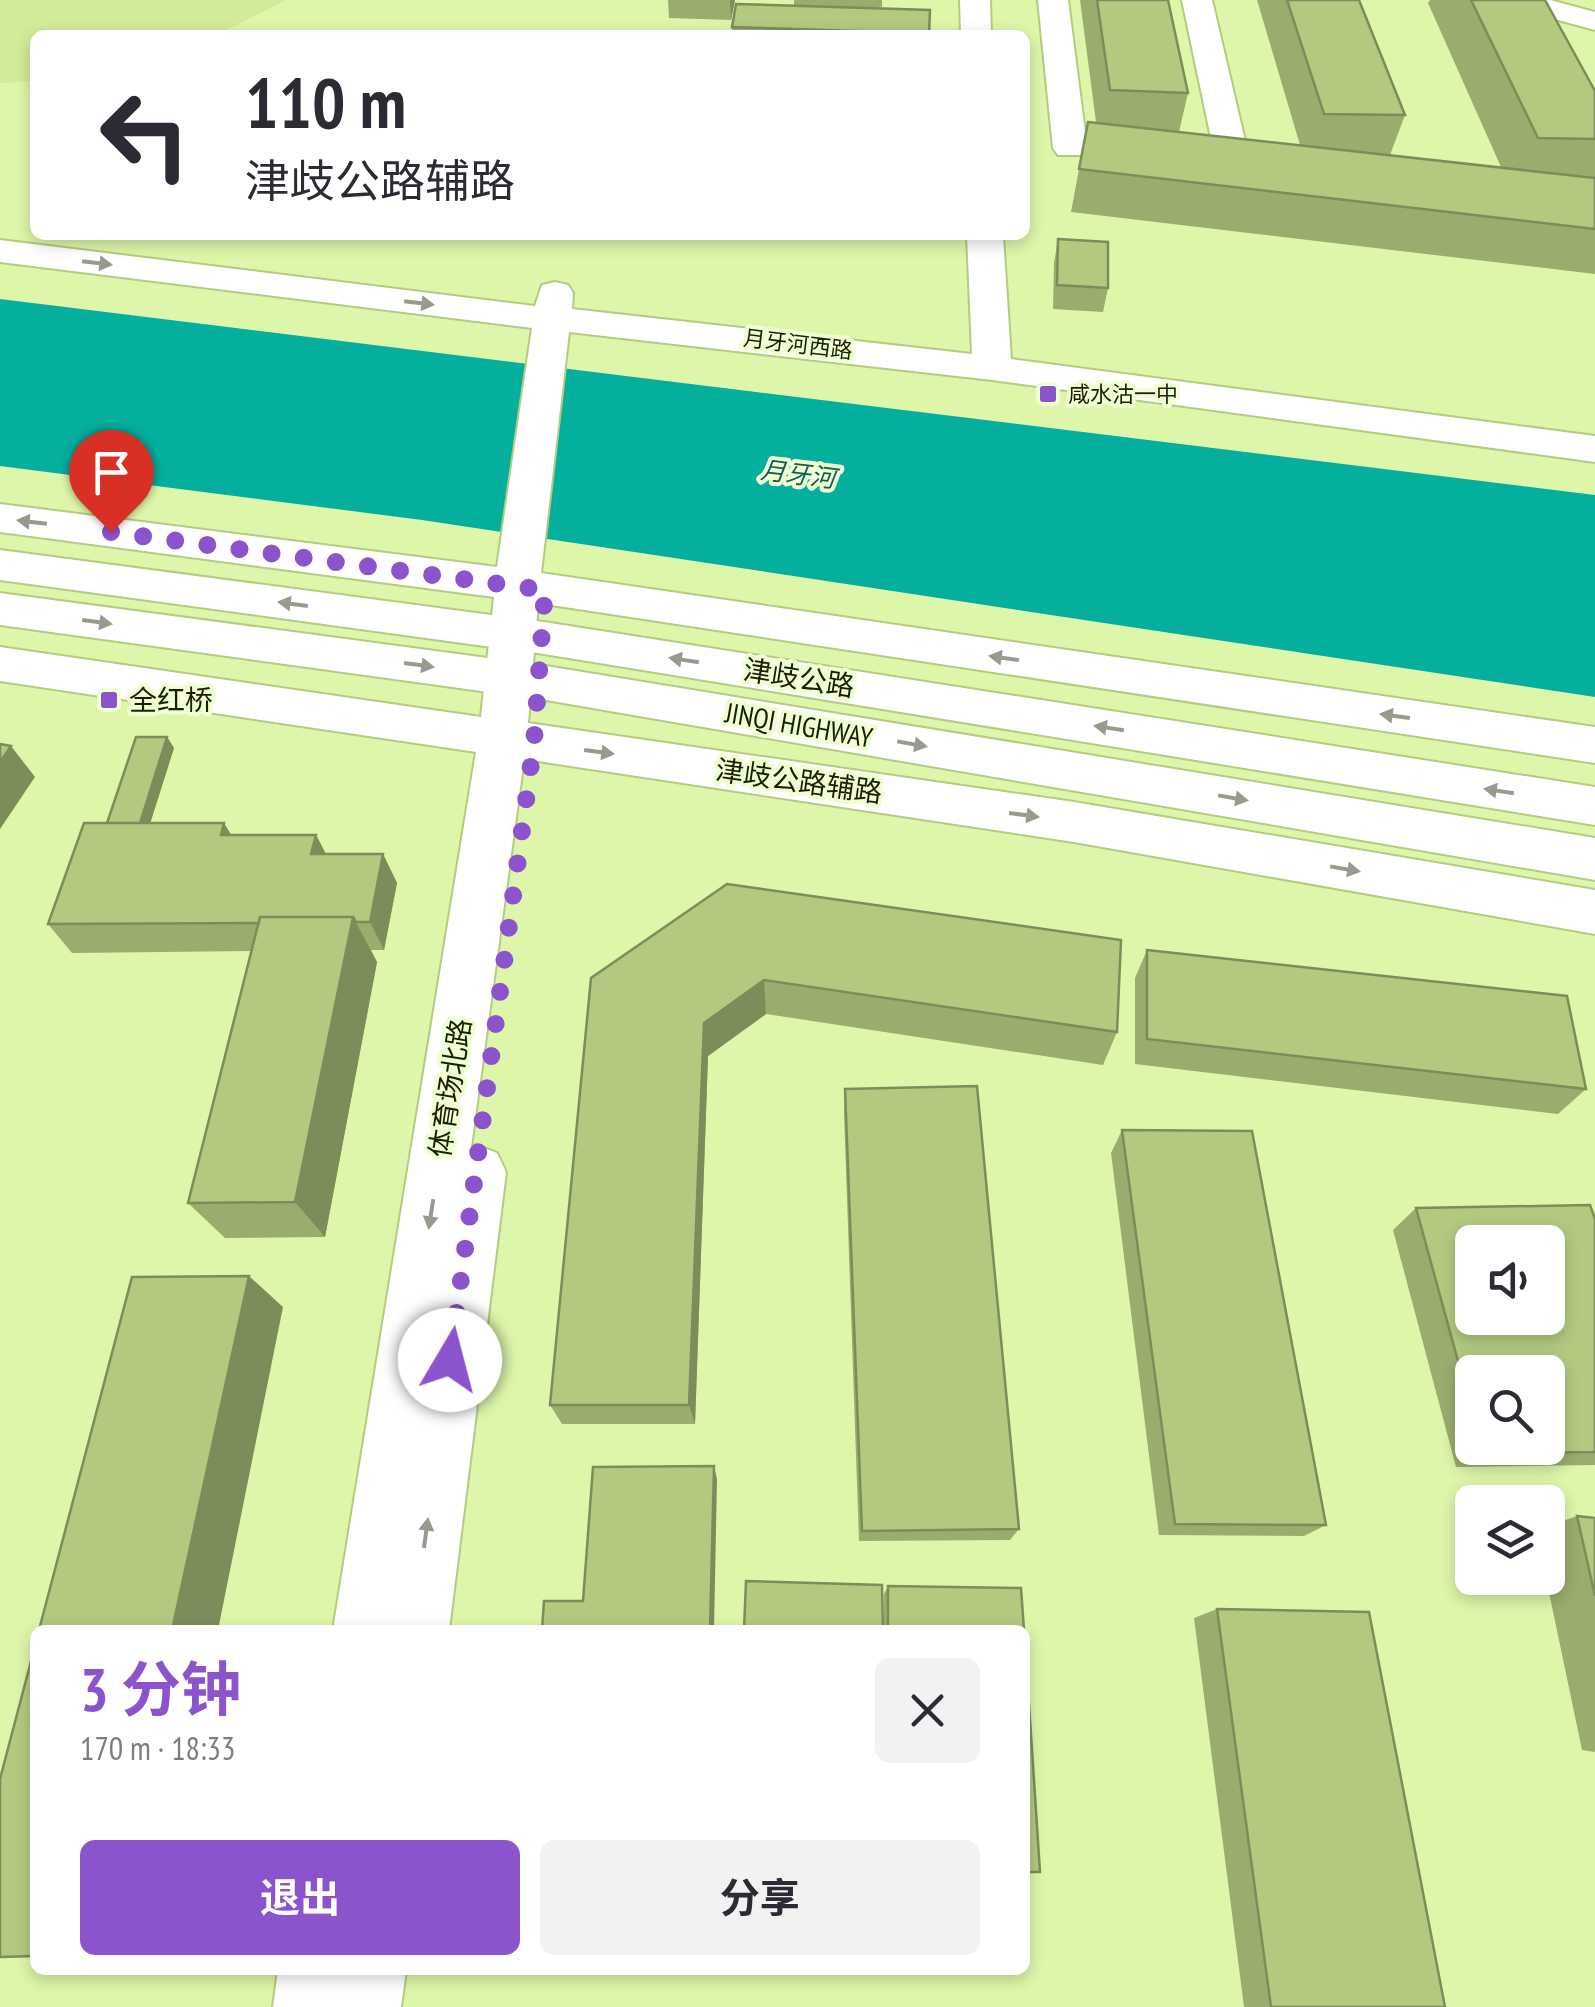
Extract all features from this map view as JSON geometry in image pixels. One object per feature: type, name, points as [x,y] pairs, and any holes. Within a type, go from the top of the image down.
[{"type":"street","points":[[975,0],[976,30]]},
{"type":"street","points":[[1053,0],[1070,148]]},
{"type":"street","points":[[1198,0],[1234,162]]},
{"type":"street","points":[[1516,0],[1595,22]]},
{"type":"street","points":[[0,224],[30,227]]},
{"type":"street","name":"月牙河西路","points":[[127,240],[563,325]]},
{"type":"street","points":[[985,240],[991,358]]},
{"type":"street","name":"月牙河西路","points":[[0,250],[563,325],[646,316],[1595,430]]},
{"type":"street","points":[[563,325],[580,350],[646,316]]},
{"type":"street","points":[[529,612],[563,325]]},
{"type":"street","name":"月牙河西路","points":[[991,358],[1595,449]]},
{"type":"street","points":[[0,518],[529,612],[1595,745]]},
{"type":"street","name":"津歧公路","points":[[0,565],[529,612],[1595,806]]},
{"type":"street","name":"JINQI HIGHWAY","points":[[0,609],[529,612],[1595,858]]},
{"type":"street","name":"体育场北路","points":[[414,1625],[519,740],[529,612]]},
{"type":"street","name":"津歧公路辅路","points":[[0,664],[1074,822],[1595,912]]},
{"type":"street","name":"体育场北路","points":[[370,1625],[519,740]]},
{"type":"street","points":[[313,2007],[317,1975]]},
{"type":"street","points":[[362,2007],[365,1975]]},
{"type":"shaded area","points":[[0,0],[286,0],[227,30],[30,30],[30,81],[0,83]]},
{"type":"water","name":"月牙河","points":[[0,299],[1595,495],[1595,697],[422,520],[0,466]]},
{"type":"building","points":[[1097,0],[1168,0],[1188,93],[1110,90]]},
{"type":"building","points":[[1287,0],[1359,0],[1405,115],[1324,114]]},
{"type":"building","points":[[1471,0],[1545,0],[1595,91],[1595,139],[1538,138]]},
{"type":"building","points":[[736,4],[930,10],[929,30],[732,27]]},
{"type":"building","points":[[1088,122],[1595,178],[1595,229],[1079,169]]},
{"type":"building","points":[[1058,239],[1108,242],[1108,288],[1057,285]]},
{"type":"building","points":[[136,737],[167,737],[140,823],[107,823]]},
{"type":"building","points":[[0,744],[11,746],[0,762]]},
{"type":"building","points":[[84,823],[224,823],[221,835],[316,835],[311,854],[383,854],[370,922],[356,922],[353,917],[260,917],[259,923],[48,924]]},
{"type":"building","points":[[727,884],[1121,940],[1117,1032],[764,980],[704,1023],[689,1405],[550,1405],[591,978]]},
{"type":"building","points":[[260,917],[353,917],[295,1202],[188,1203]]},
{"type":"building","points":[[1147,950],[1567,996],[1586,1089],[1147,1039]]},
{"type":"building","points":[[977,1086],[1019,1529],[862,1531],[845,1089]]},
{"type":"building","points":[[1122,1130],[1252,1131],[1326,1525],[1175,1524]]},
{"type":"building","points":[[1590,1205],[1595,1219],[1595,1452],[1565,1452],[1565,1355],[1456,1355],[1416,1208]]},
{"type":"building","points":[[249,1276],[173,1625],[40,1625],[132,1277]]},
{"type":"building","points":[[714,1466],[710,1625],[542,1625],[544,1601],[583,1601],[593,1467]]},
{"type":"building","points":[[1577,1516],[1595,1518],[1595,1596]]},
{"type":"building","points":[[746,1581],[882,1585],[883,1625],[744,1625]]},
{"type":"building","points":[[888,1586],[1021,1588],[1024,1625],[888,1625]]},
{"type":"building","points":[[1217,1609],[1369,1612],[1445,2007],[1271,2007]]},
{"type":"building","points":[[30,1665],[30,1956],[0,1957],[0,1779]]},
{"type":"building","points":[[1030,1719],[1040,1872],[1030,1872]]},
{"type":"place","name":"咸水沽一中","points":[[1048,394]]},
{"type":"place","name":"全红桥","points":[[109,700]]},
{"type":"route","points":[[111,532],[545,590],[534,742],[450,1360]]}]
